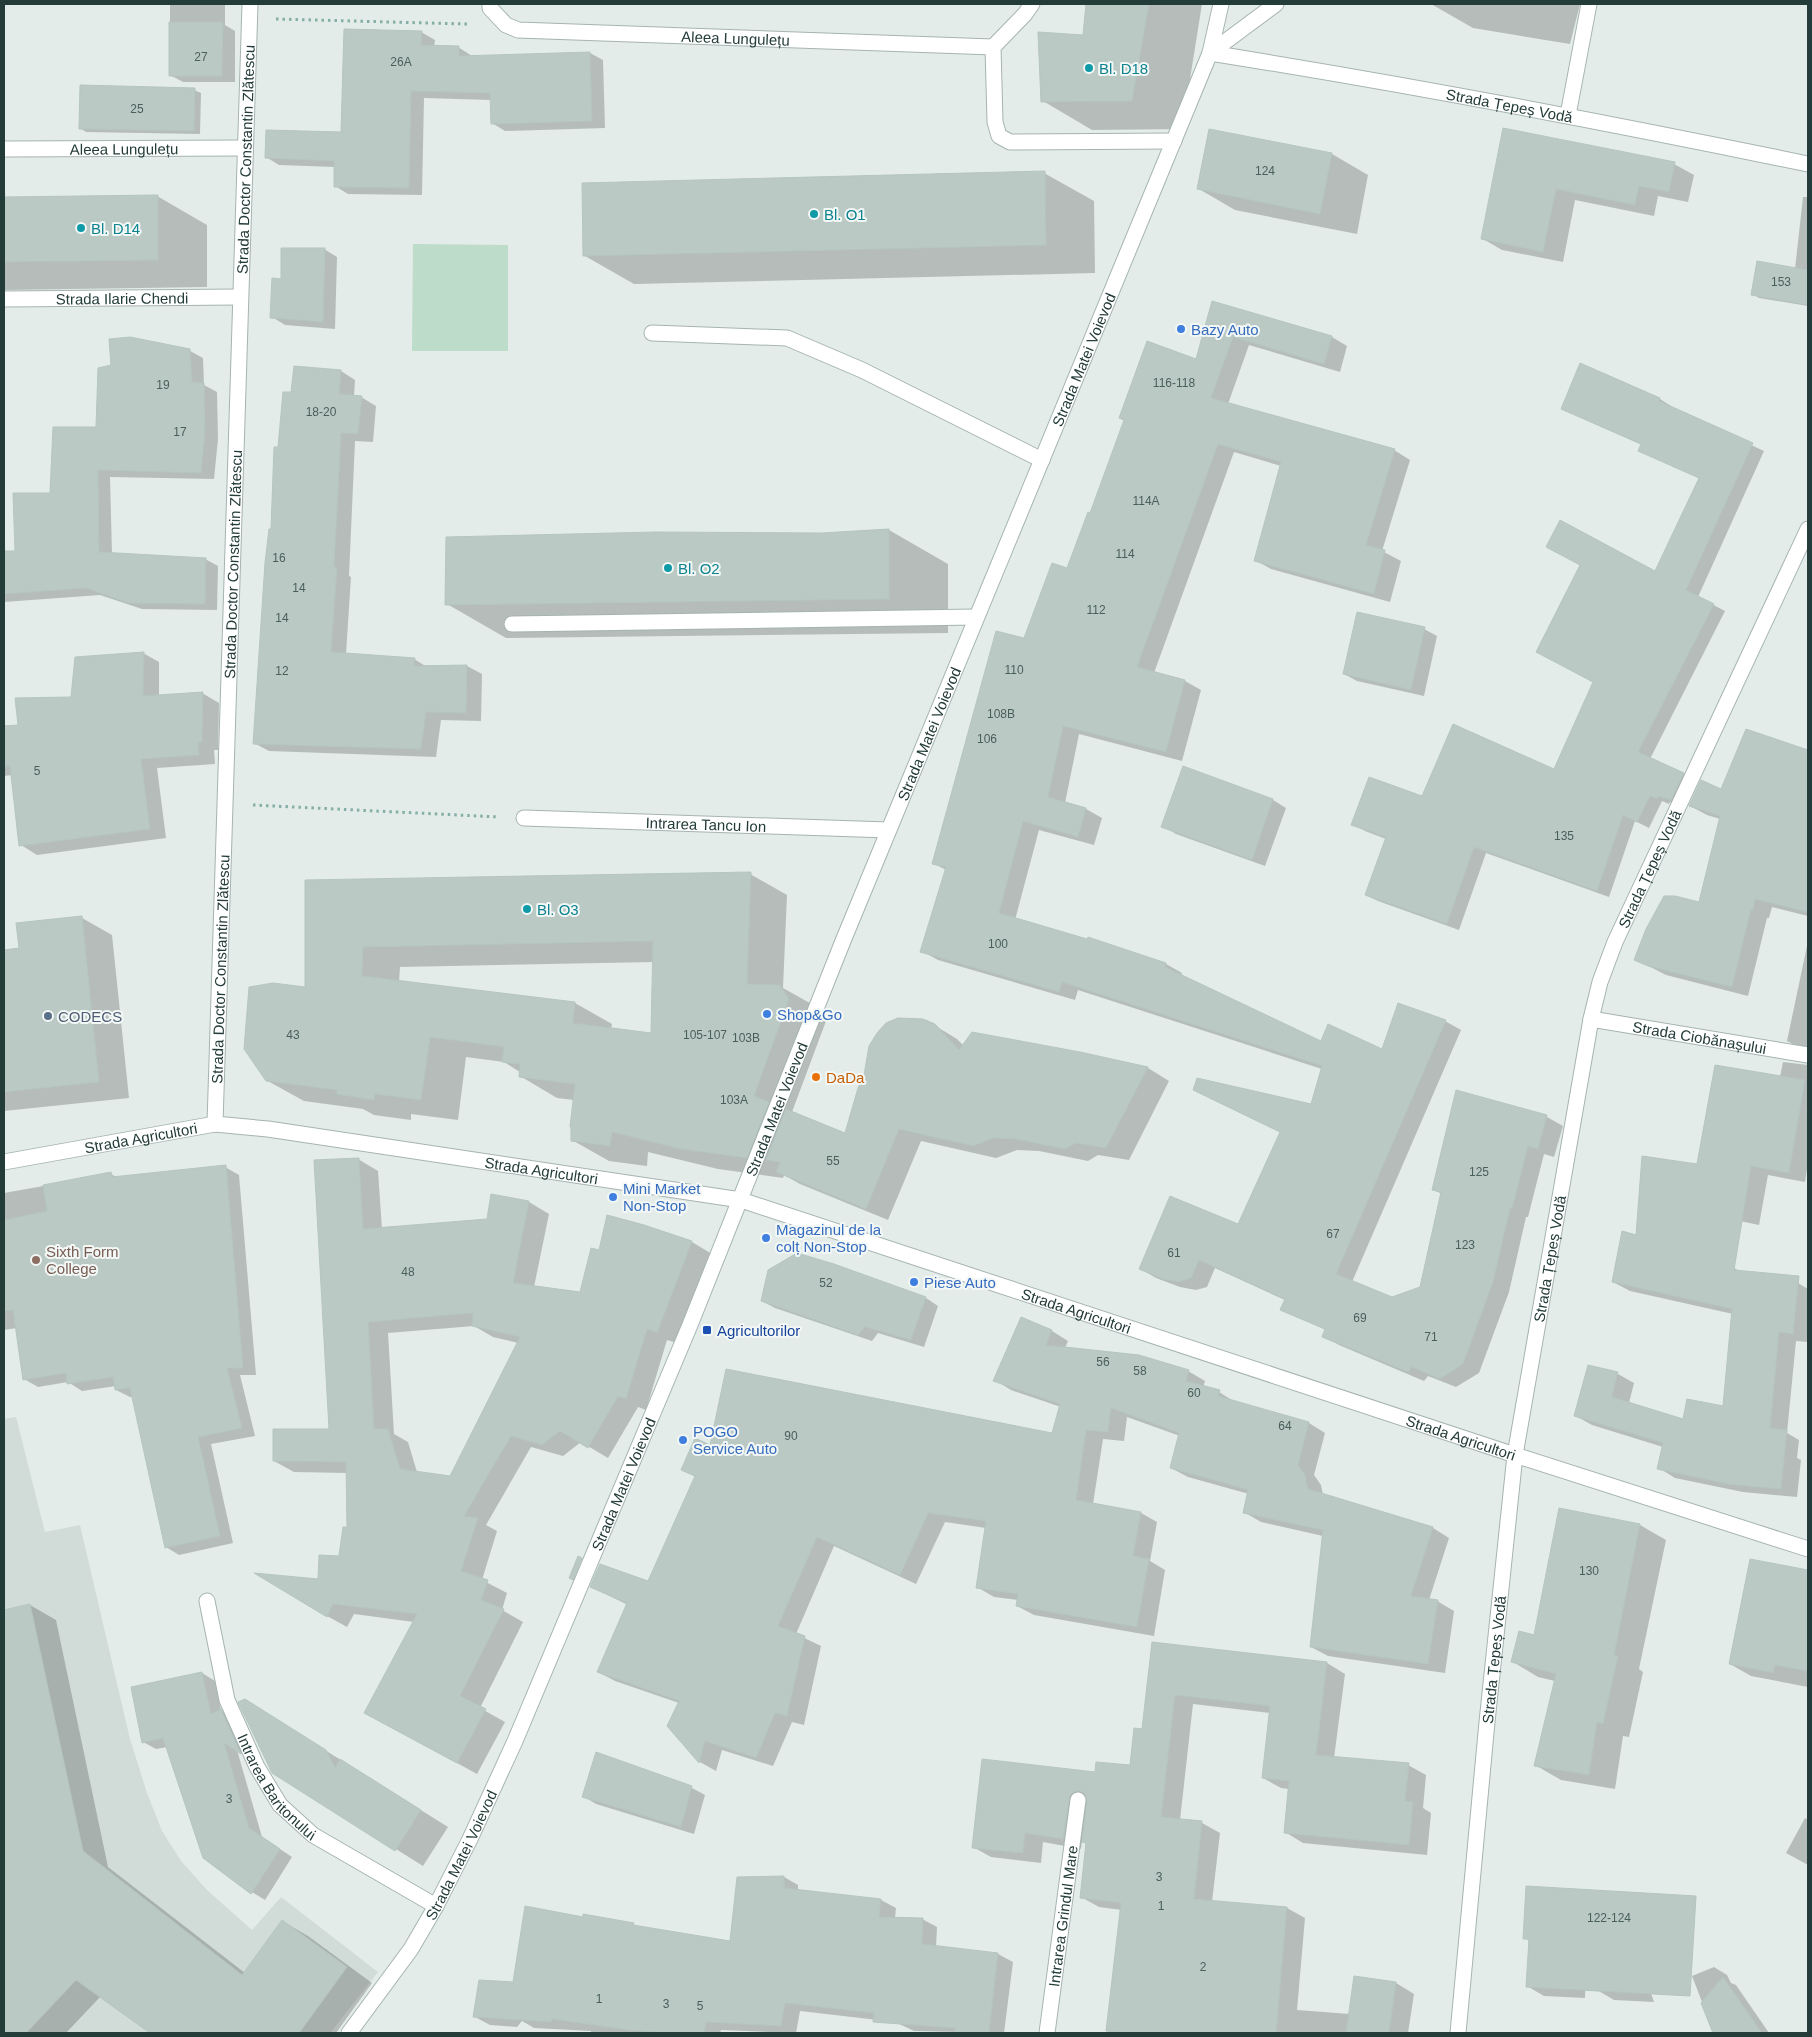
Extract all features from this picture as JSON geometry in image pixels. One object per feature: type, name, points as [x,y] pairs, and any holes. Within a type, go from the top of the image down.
[{"type":"street","points":[[490,4],[490,8],[506,25]]},
{"type":"street","points":[[1032,4],[1025,14],[993,47],[995,122],[999,136],[1010,142],[1174,141]]},
{"type":"street","name":"Strada Matei Voievod","points":[[349,2033],[411,1950],[470,1839],[515,1741],[690,1326],[888,830],[1210,53],[1221,4]]},
{"type":"street","points":[[1210,53],[1276,4]]},
{"type":"street","points":[[1568,115],[1589,4]]},
{"type":"street","name":"Strada Doctor Constantin Zlătescu","points":[[215,1124],[239,297],[250,11]]},
{"type":"street","name":"Aleea Lungulețu","points":[[506,25],[518,30],[993,47]]},
{"type":"street","name":"Strada Țepeș Vodă","points":[[1210,53],[1378,80],[1568,115],[1808,164]]},
{"type":"street","name":"Aleea Lungulețu","points":[[4,149],[244,148]]},
{"type":"street","name":"Strada Ilarie Chendi","points":[[4,299],[239,297]]},
{"type":"street","points":[[652,333],[787,338],[862,370],[1042,460]]},
{"type":"street","name":"Strada Țepeș Vodă","points":[[1458,2033],[1486,1732],[1515,1455],[1591,1019],[1600,982],[1616,942],[1808,530]]},
{"type":"street","points":[[512,624],[976,617]]},
{"type":"street","name":"Intrarea Tancu Ion","points":[[524,818],[888,830]]},
{"type":"street","name":"Strada Ciobănașului","points":[[1591,1019],[1808,1055]]},
{"type":"street","name":"Strada Agricultori","points":[[4,1162],[215,1124],[268,1129],[741,1200],[1808,1550]]},
{"type":"street","name":"Intrarea Baritonului","points":[[207,1601],[227,1700],[257,1768],[280,1805],[313,1835],[436,1906]]},
{"type":"street","name":"Intrarea Grindul Mare","points":[[1047,2033],[1078,1800]]},
{"type":"path","points":[[250,11],[506,25]]},
{"type":"path","points":[[225,803],[524,818]]},
{"type":"shaded area","points":[[16,1417],[45,1532],[80,1525],[130,1739],[147,1793],[162,1831],[181,1861],[207,1890],[252,1930],[281,1897],[378,1972],[330,2033],[4,2033],[4,1419]]},
{"type":"green space","points":[[413,244],[508,245],[508,351],[412,351]]},
{"type":"building","name":"Bl. D18","points":[[1086,4],[1149,4],[1132,101],[1041,102],[1038,32],[1083,35]]},
{"type":"building","points":[[169,22],[223,22],[222,76],[169,76]]},
{"type":"building","points":[[344,29],[422,31],[421,45],[459,46],[459,56],[590,52],[592,121],[491,124],[490,93],[411,91],[409,188],[334,187],[334,161],[265,158],[266,130],[341,132]]},
{"type":"building","points":[[80,85],[195,88],[194,131],[79,129]]},
{"type":"building","points":[[1503,128],[1675,162],[1669,192],[1639,186],[1635,205],[1556,189],[1543,252],[1481,239]]},
{"type":"building","points":[[1209,129],[1332,153],[1320,214],[1197,189]]},
{"type":"building","name":"Bl. O1","points":[[1045,171],[1046,245],[583,256],[582,183]]},
{"type":"building","name":"Bl. D14","points":[[158,195],[158,260],[4,262],[4,197]]},
{"type":"building","points":[[281,248],[325,248],[323,322],[270,318],[272,278],[281,279]]},
{"type":"building","points":[[1757,261],[1808,270],[1808,305],[1751,295]]},
{"type":"building","points":[[1212,301],[1332,336],[1324,364],[1233,337],[1211,398],[1395,449],[1366,545],[1385,550],[1374,594],[1254,561],[1281,462],[1218,444],[1137,667],[1185,680],[1166,752],[1063,726],[1048,797],[1086,808],[1078,837],[1023,821],[999,913],[1087,939],[1088,937],[1166,963],[1165,967],[1321,1041],[1328,1024],[1382,1049],[1398,1003],[1446,1020],[1336,1274],[1392,1297],[1420,1287],[1441,1192],[1432,1190],[1456,1090],[1547,1115],[1538,1149],[1528,1146],[1512,1209],[1510,1208],[1493,1282],[1463,1364],[1440,1379],[1412,1367],[1408,1372],[1322,1337],[1325,1329],[1280,1310],[1285,1299],[1199,1260],[1191,1278],[1179,1282],[1163,1279],[1139,1269],[1170,1196],[1238,1224],[1280,1132],[1193,1090],[1197,1078],[1311,1104],[1322,1066],[1062,982],[1059,992],[920,952],[946,867],[932,864],[996,631],[1024,638],[1052,563],[1067,568],[1088,512],[1090,513],[1124,420],[1119,418],[1147,341],[1196,359]]},
{"type":"building","points":[[130,337],[190,349],[192,382],[204,383],[205,432],[201,473],[98,470],[99,552],[206,558],[205,604],[128,603],[86,588],[4,594],[4,551],[15,551],[13,493],[50,493],[53,427],[96,427],[98,368],[111,365],[109,339]]},
{"type":"building","points":[[1580,363],[1660,398],[1659,401],[1753,443],[1686,590],[1714,604],[1638,752],[1684,773],[1671,800],[1658,796],[1657,799],[1650,796],[1637,822],[1623,815],[1597,891],[1474,847],[1447,924],[1365,895],[1386,837],[1351,825],[1369,777],[1422,796],[1453,724],[1554,769],[1593,682],[1536,652],[1580,565],[1546,547],[1560,520],[1655,571],[1699,478],[1638,451],[1641,444],[1561,409]]},
{"type":"building","points":[[294,366],[341,370],[339,394],[362,396],[358,434],[341,433],[334,567],[337,567],[331,652],[415,658],[414,666],[467,665],[466,713],[426,712],[421,749],[253,744],[265,563],[269,529],[271,529],[274,447],[278,447],[283,392],[291,392]]},
{"type":"building","name":"Bl. O2","points":[[889,529],[889,599],[445,605],[446,537],[655,532],[822,533]]},
{"type":"building","points":[[1357,612],[1425,627],[1411,690],[1343,674]]},
{"type":"building","points":[[144,652],[143,696],[203,692],[202,742],[198,742],[199,755],[141,759],[150,829],[19,846],[10,766],[4,766],[4,726],[18,725],[15,698],[71,697],[75,657]]},
{"type":"building","points":[[1746,729],[1808,750],[1808,912],[1755,899],[1732,987],[1648,966],[1634,960],[1646,929],[1664,896],[1675,896],[1699,902],[1720,816],[1689,806],[1701,780],[1721,789]]},
{"type":"building","points":[[1183,766],[1273,799],[1252,860],[1161,827]]},
{"type":"building","points":[[751,872],[747,984],[780,985],[789,999],[754,1096],[769,1102],[747,1158],[681,1149],[612,1132],[610,1146],[571,1141],[570,1127],[575,1084],[519,1077],[520,1064],[502,1062],[504,1047],[430,1037],[421,1100],[375,1094],[374,1100],[336,1094],[337,1090],[266,1081],[244,1049],[249,987],[273,983],[305,987],[305,880]],"holes":[[[653,941],[651,1033],[573,1023],[575,1002],[362,976],[363,947]]]},
{"type":"building","name":"CODECS","points":[[82,916],[99,1082],[4,1092],[4,950],[19,948],[16,923]]},
{"type":"building","points":[[898,1018],[923,1019],[935,1024],[959,1050],[972,1032],[1148,1067],[1106,1148],[1076,1143],[1065,1149],[1016,1139],[994,1138],[973,1146],[899,1129],[866,1209],[776,1172],[780,1162],[766,1160],[786,1109],[845,1133],[858,1088],[864,1075],[869,1046],[886,1023]]},
{"type":"building","points":[[1715,1065],[1805,1080],[1789,1173],[1751,1166],[1734,1270],[1799,1276],[1793,1334],[1779,1332],[1770,1428],[1787,1430],[1781,1489],[1727,1484],[1657,1469],[1663,1443],[1574,1416],[1588,1365],[1618,1372],[1612,1397],[1683,1419],[1687,1399],[1723,1406],[1732,1309],[1612,1282],[1622,1231],[1636,1235],[1642,1156],[1697,1164]]},
{"type":"building","points":[[359,1158],[363,1229],[487,1219],[491,1194],[529,1201],[513,1283],[580,1292],[591,1248],[599,1250],[607,1215],[692,1241],[657,1333],[647,1329],[626,1399],[618,1396],[588,1448],[560,1431],[542,1445],[511,1436],[464,1516],[478,1518],[461,1571],[488,1580],[481,1600],[504,1609],[460,1696],[486,1709],[457,1763],[364,1713],[417,1614],[333,1604],[327,1617],[254,1573],[318,1579],[319,1555],[339,1556],[343,1527],[347,1527],[346,1462],[273,1461],[273,1429],[329,1429],[314,1160]],"holes":[[[473,1313],[472,1326],[520,1337],[450,1476],[400,1469],[388,1429],[374,1429],[368,1322]]]},
{"type":"building","points":[[226,1165],[243,1368],[227,1368],[242,1428],[198,1437],[220,1536],[165,1548],[130,1388],[115,1390],[113,1377],[67,1384],[66,1373],[23,1380],[13,1310],[4,1311],[4,1220],[47,1211],[43,1185],[111,1172],[112,1177]]},
{"type":"building","points":[[797,1253],[834,1264],[926,1297],[911,1340],[865,1327],[858,1335],[761,1301],[768,1270]]},
{"type":"building","points":[[1021,1317],[1052,1330],[1046,1345],[1139,1355],[1189,1370],[1186,1381],[1220,1390],[1218,1396],[1309,1422],[1298,1465],[1305,1475],[1308,1489],[1433,1527],[1411,1596],[1438,1600],[1428,1664],[1310,1647],[1323,1530],[1243,1513],[1248,1490],[1170,1468],[1179,1433],[1111,1408],[1108,1432],[1086,1430],[1076,1500],[1141,1512],[1133,1556],[1149,1559],[1137,1627],[1016,1606],[1018,1594],[976,1588],[986,1521],[928,1513],[900,1575],[817,1537],[778,1626],[805,1636],[787,1716],[775,1713],[756,1758],[705,1741],[699,1763],[667,1726],[679,1701],[597,1672],[627,1603],[590,1587],[600,1564],[648,1581],[695,1476],[681,1470],[695,1438],[710,1445],[726,1369],[1052,1433],[1060,1404],[993,1381]]},
{"type":"building","points":[[1559,1508],[1640,1524],[1614,1655],[1618,1656],[1603,1724],[1597,1722],[1589,1775],[1534,1766],[1556,1674],[1511,1662],[1519,1631],[1534,1635]]},
{"type":"building","points":[[578,1556],[582,1558],[573,1580],[569,1578]]},
{"type":"building","points":[[1750,1559],[1808,1570],[1808,1671],[1775,1665],[1773,1673],[1729,1664]]},
{"type":"building","points":[[30,1604],[83,1851],[242,1975],[282,1920],[347,1967],[299,2033],[150,2033],[76,1980],[26,2033],[4,2033],[4,1610]]},
{"type":"building","points":[[1152,1642],[1327,1662],[1316,1755],[1409,1763],[1405,1801],[1413,1802],[1409,1845],[1284,1833],[1289,1781],[1262,1778],[1270,1706],[1175,1695],[1161,1817],[1202,1821],[1194,1899],[1287,1907],[1276,2033],[1127,2033],[1106,2031],[1121,1903],[1080,1898],[1086,1843],[1082,1842],[1087,1801],[1083,1792],[1075,1791],[1070,1795],[1063,1839],[1025,1833],[1023,1853],[972,1848],[982,1759],[1095,1772],[1096,1762],[1130,1765],[1134,1728],[1142,1729]]},
{"type":"building","points":[[202,1672],[211,1714],[221,1709],[241,1754],[224,1743],[249,1828],[280,1849],[251,1894],[203,1858],[163,1738],[142,1743],[131,1687]]},
{"type":"building","points":[[245,1699],[326,1750],[335,1768],[340,1759],[421,1810],[395,1851],[272,1773],[238,1702]]},
{"type":"building","points":[[596,1752],[692,1786],[681,1827],[582,1797]]},
{"type":"building","points":[[784,1876],[784,1888],[881,1899],[879,1917],[923,1918],[922,1944],[998,1953],[989,2033],[955,2033],[955,2028],[873,2022],[874,2013],[785,2003],[781,2026],[706,2022],[704,2033],[629,2030],[552,2019],[551,2022],[473,2017],[479,1980],[513,1982],[525,1906],[583,1917],[583,1914],[634,1923],[633,1925],[730,1941],[737,1877]]},
{"type":"building","points":[[1526,1886],[1696,1896],[1690,1996],[1526,1987],[1529,1939],[1523,1939]]},
{"type":"building","points":[[1354,1976],[1396,1982],[1389,2033],[1346,2033]]},
{"type":"building","points":[[1723,1977],[1762,2033],[1713,2033],[1701,2003]]},
{"type":"place","name":"Bl. D18","points":[[1089,68]]},
{"type":"place","name":"Bl. O1","points":[[814,214]]},
{"type":"place","name":"Bl. D14","points":[[81,228]]},
{"type":"place","name":"Bazy Auto","points":[[1181,329]]},
{"type":"place","name":"Bl. O2","points":[[668,568]]},
{"type":"place","name":"Bl. O3","points":[[527,909]]},
{"type":"place","name":"Shop&Go","points":[[767,1014]]},
{"type":"place","name":"CODECS","points":[[48,1016]]},
{"type":"place","name":"DaDa","points":[[816,1077]]},
{"type":"place","name":"Mini Market Non-Stop","points":[[613,1197]]},
{"type":"place","name":"Magazinul de la colț Non-Stop","points":[[766,1238]]},
{"type":"place","name":"Sixth Form College","points":[[36,1260]]},
{"type":"place","name":"Piese Auto","points":[[914,1282]]},
{"type":"place","name":"Agricultorilor","points":[[707,1330]]},
{"type":"place","name":"POGO Service Auto","points":[[683,1440]]}]
